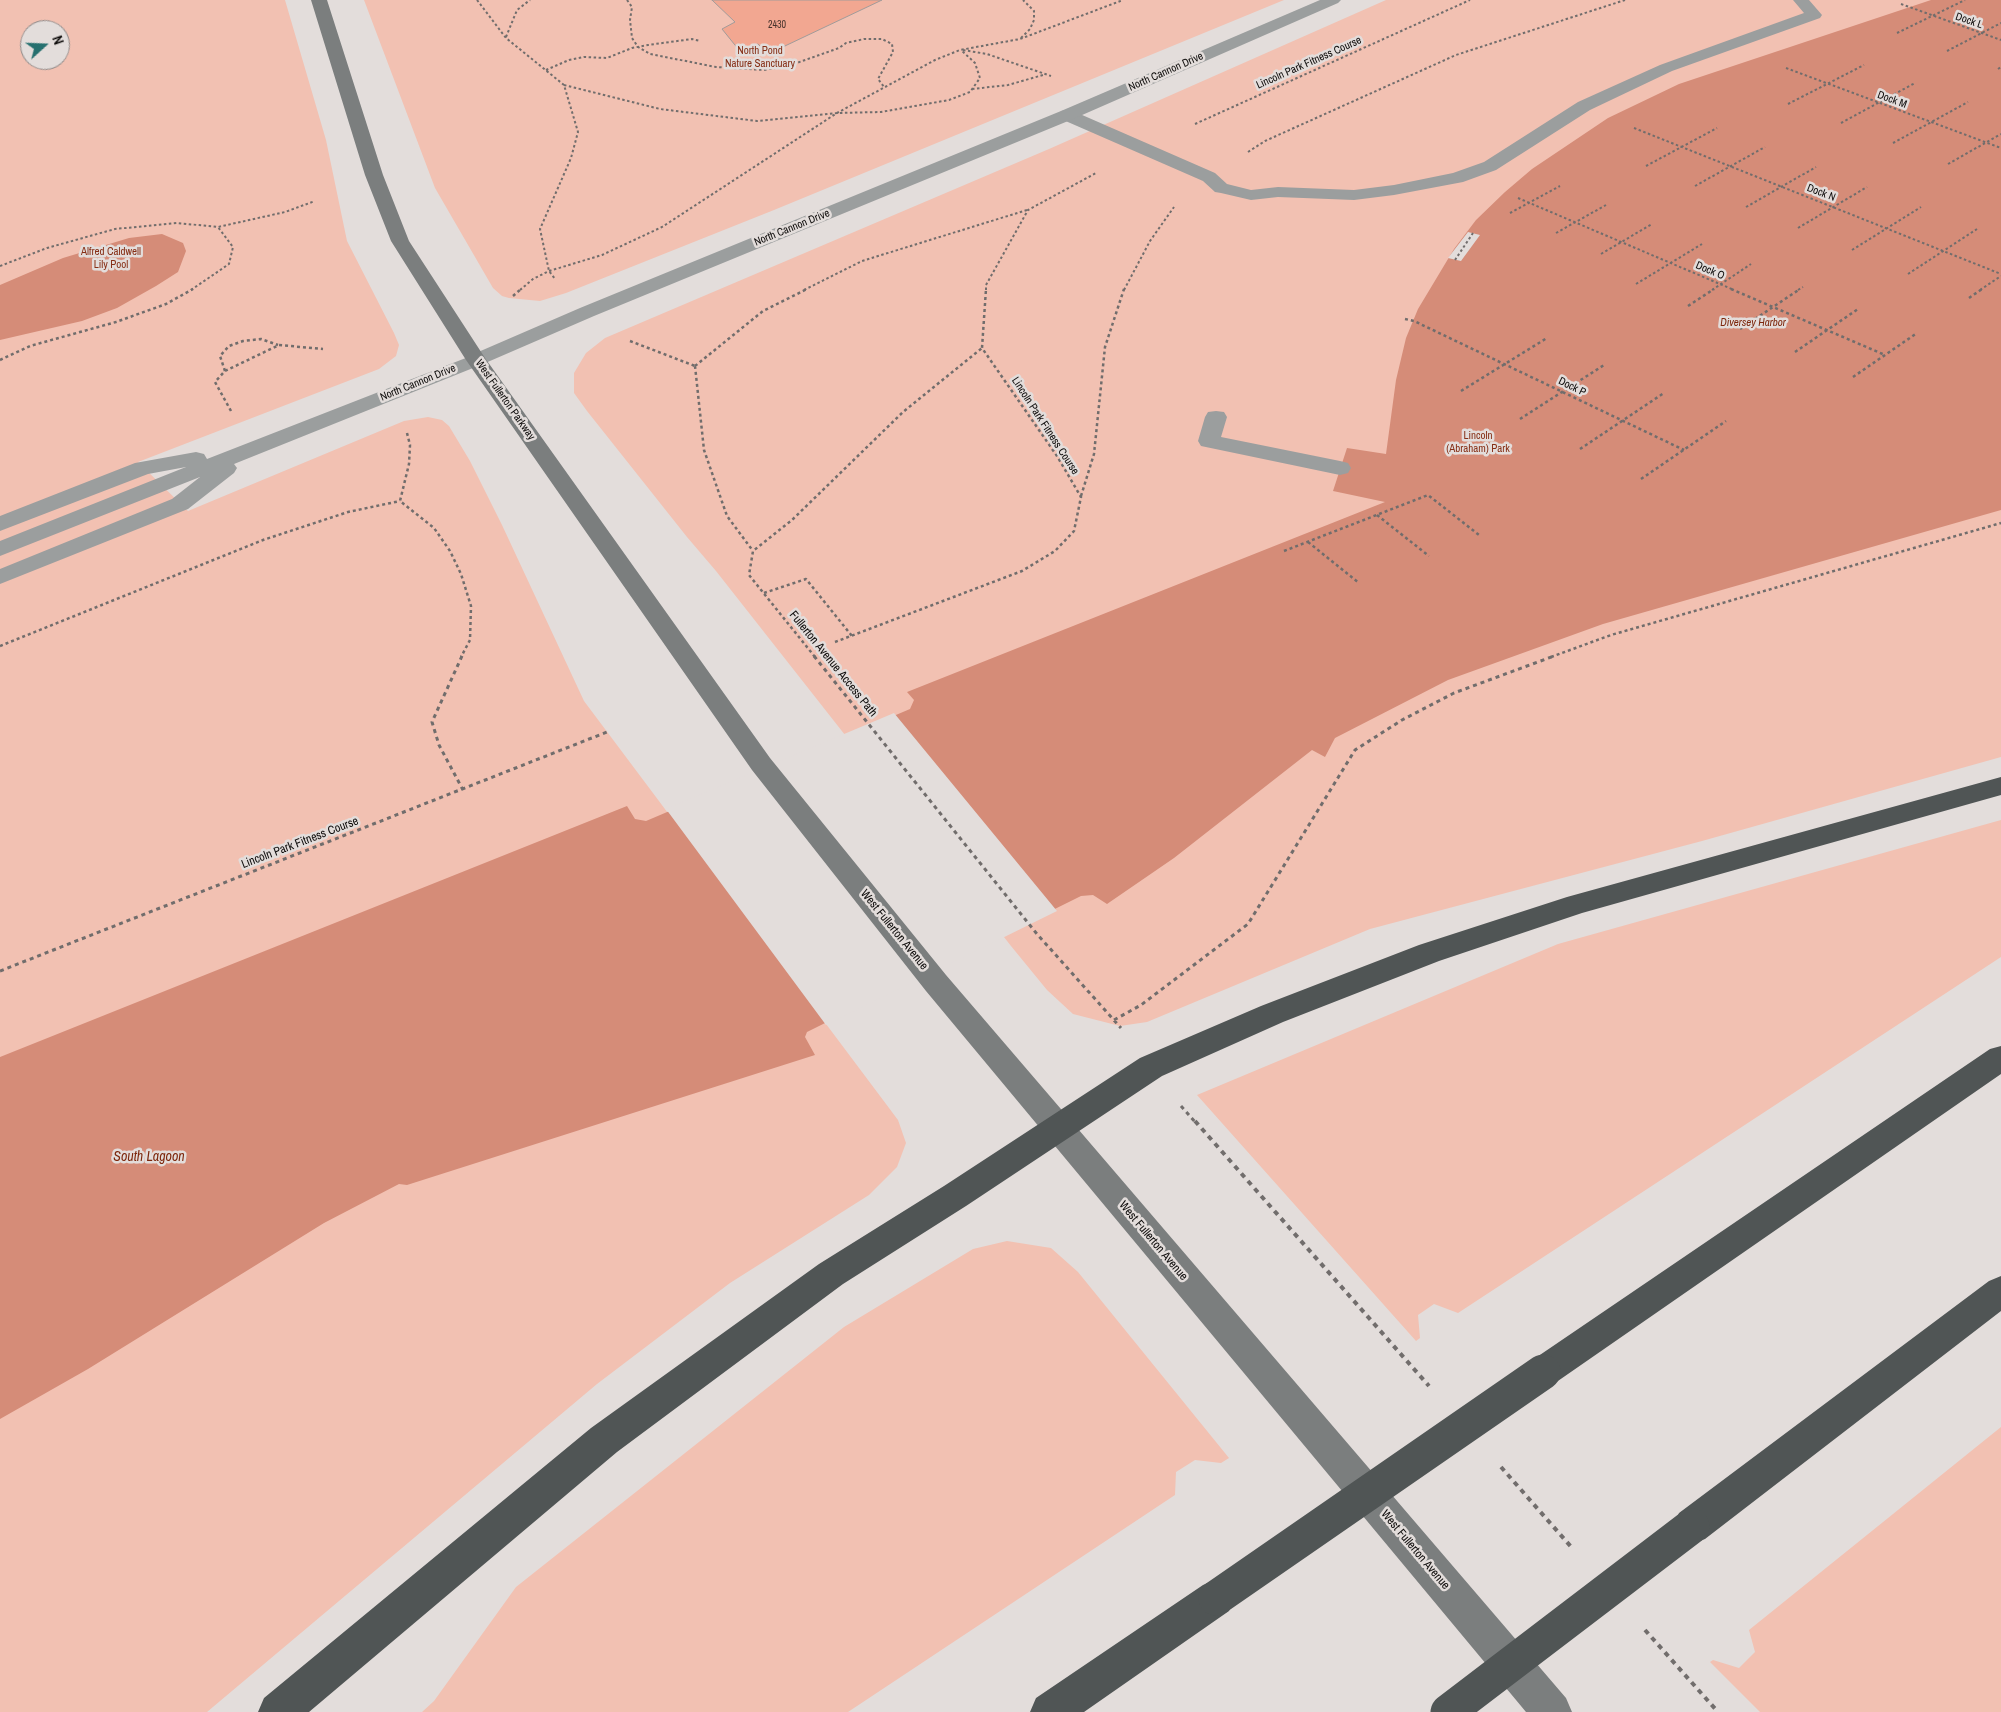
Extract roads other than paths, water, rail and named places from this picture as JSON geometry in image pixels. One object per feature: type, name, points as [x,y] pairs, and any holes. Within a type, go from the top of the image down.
[{"type":"highway","points":[[278,1712],[604,1440],[832,1274],[955,1196],[1151,1067],[1272,1014],[1429,953],[1577,904],[2001,786]]},
{"type":"highway","points":[[1050,1712],[2001,1058]]},
{"type":"highway","points":[[1448,1712],[2001,1291]]},
{"type":"main road","name":"West Fullerton Parkway","points":[[319,0],[374,175],[400,241],[476,360],[762,764]]},
{"type":"main road","name":"West Fullerton Avenue","points":[[762,764],[936,984],[1552,1712]]},
{"type":"street","name":"North Cannon Drive","points":[[0,549],[476,360],[587,312],[1067,116],[1333,0]]},
{"type":"street","points":[[1067,116],[1209,177],[1221,188],[1251,195],[1278,192],[1345,195],[1394,190],[1457,178],[1490,166],[1584,106],[1666,68],[1814,15],[1801,0]]},
{"type":"street","points":[[1216,417],[1209,441],[1340,468]]},
{"type":"street","name":"North Cannon Drive","points":[[0,524],[144,468],[249,450]]},
{"type":"street","name":"North Cannon Drive","points":[[0,577],[180,504],[249,450]]},
{"type":"water","points":[[1931,0],[2001,0],[2001,510],[1603,624],[1448,680],[1335,738],[1325,757],[1312,750],[1174,858],[1107,904],[1093,895],[1081,896],[807,1032],[805,1037],[815,1055],[407,1185],[399,1184],[324,1223],[88,1369],[0,1419],[0,1057],[627,806],[635,819],[646,821],[910,709],[914,700],[907,692],[1385,502],[1333,491],[1347,448],[1386,454],[1396,380],[1406,338],[1418,309],[1454,249],[1476,220],[1505,192],[1532,169],[1608,118],[1679,84]]},
{"type":"water","name":"Alfred Caldwell Lily Pool","points":[[162,234],[183,243],[186,251],[178,272],[117,308],[82,321],[0,340],[0,285],[63,258],[129,238]]},
{"type":"park label","name":"North Pond Nature Sanctuary","points":[[760,57]]},
{"type":"park label","name":"Lincoln (Abraham) Park","points":[[1478,442]]},
{"type":"water label","name":"Diversey Harbor","points":[[1753,323]]},
{"type":"water label","name":"South Lagoon","points":[[149,1157]]}]
